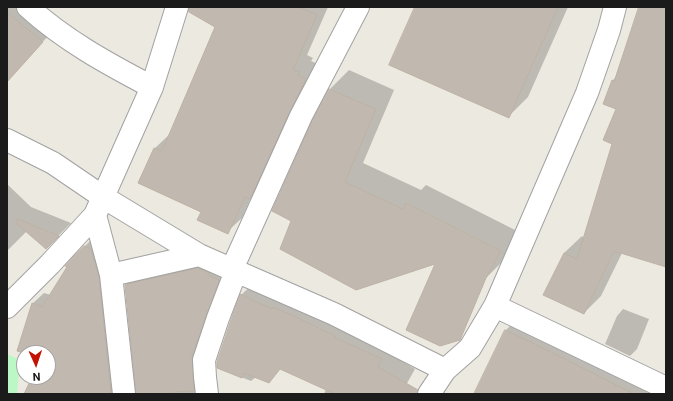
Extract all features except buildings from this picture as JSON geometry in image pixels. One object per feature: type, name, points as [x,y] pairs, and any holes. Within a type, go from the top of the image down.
[{"type":"street","points":[[28,7],[74,42],[111,66],[152,87]]},
{"type":"street","points":[[7,307],[50,264],[99,206],[152,87],[177,7]]},
{"type":"street","points":[[207,394],[204,377],[204,360],[234,270],[301,116],[358,7]]},
{"type":"street","points":[[429,394],[444,370],[470,348],[495,306],[587,93],[609,30],[615,7]]},
{"type":"street","points":[[7,140],[53,163],[99,206],[199,255],[334,314],[444,370]]},
{"type":"street","points":[[99,206],[111,275],[124,394]]},
{"type":"street","points":[[111,275],[199,255]]},
{"type":"street","points":[[495,306],[666,388]]},
{"type":"green space","points":[[7,354],[16,358],[16,385],[18,385],[17,394],[7,394]]}]
